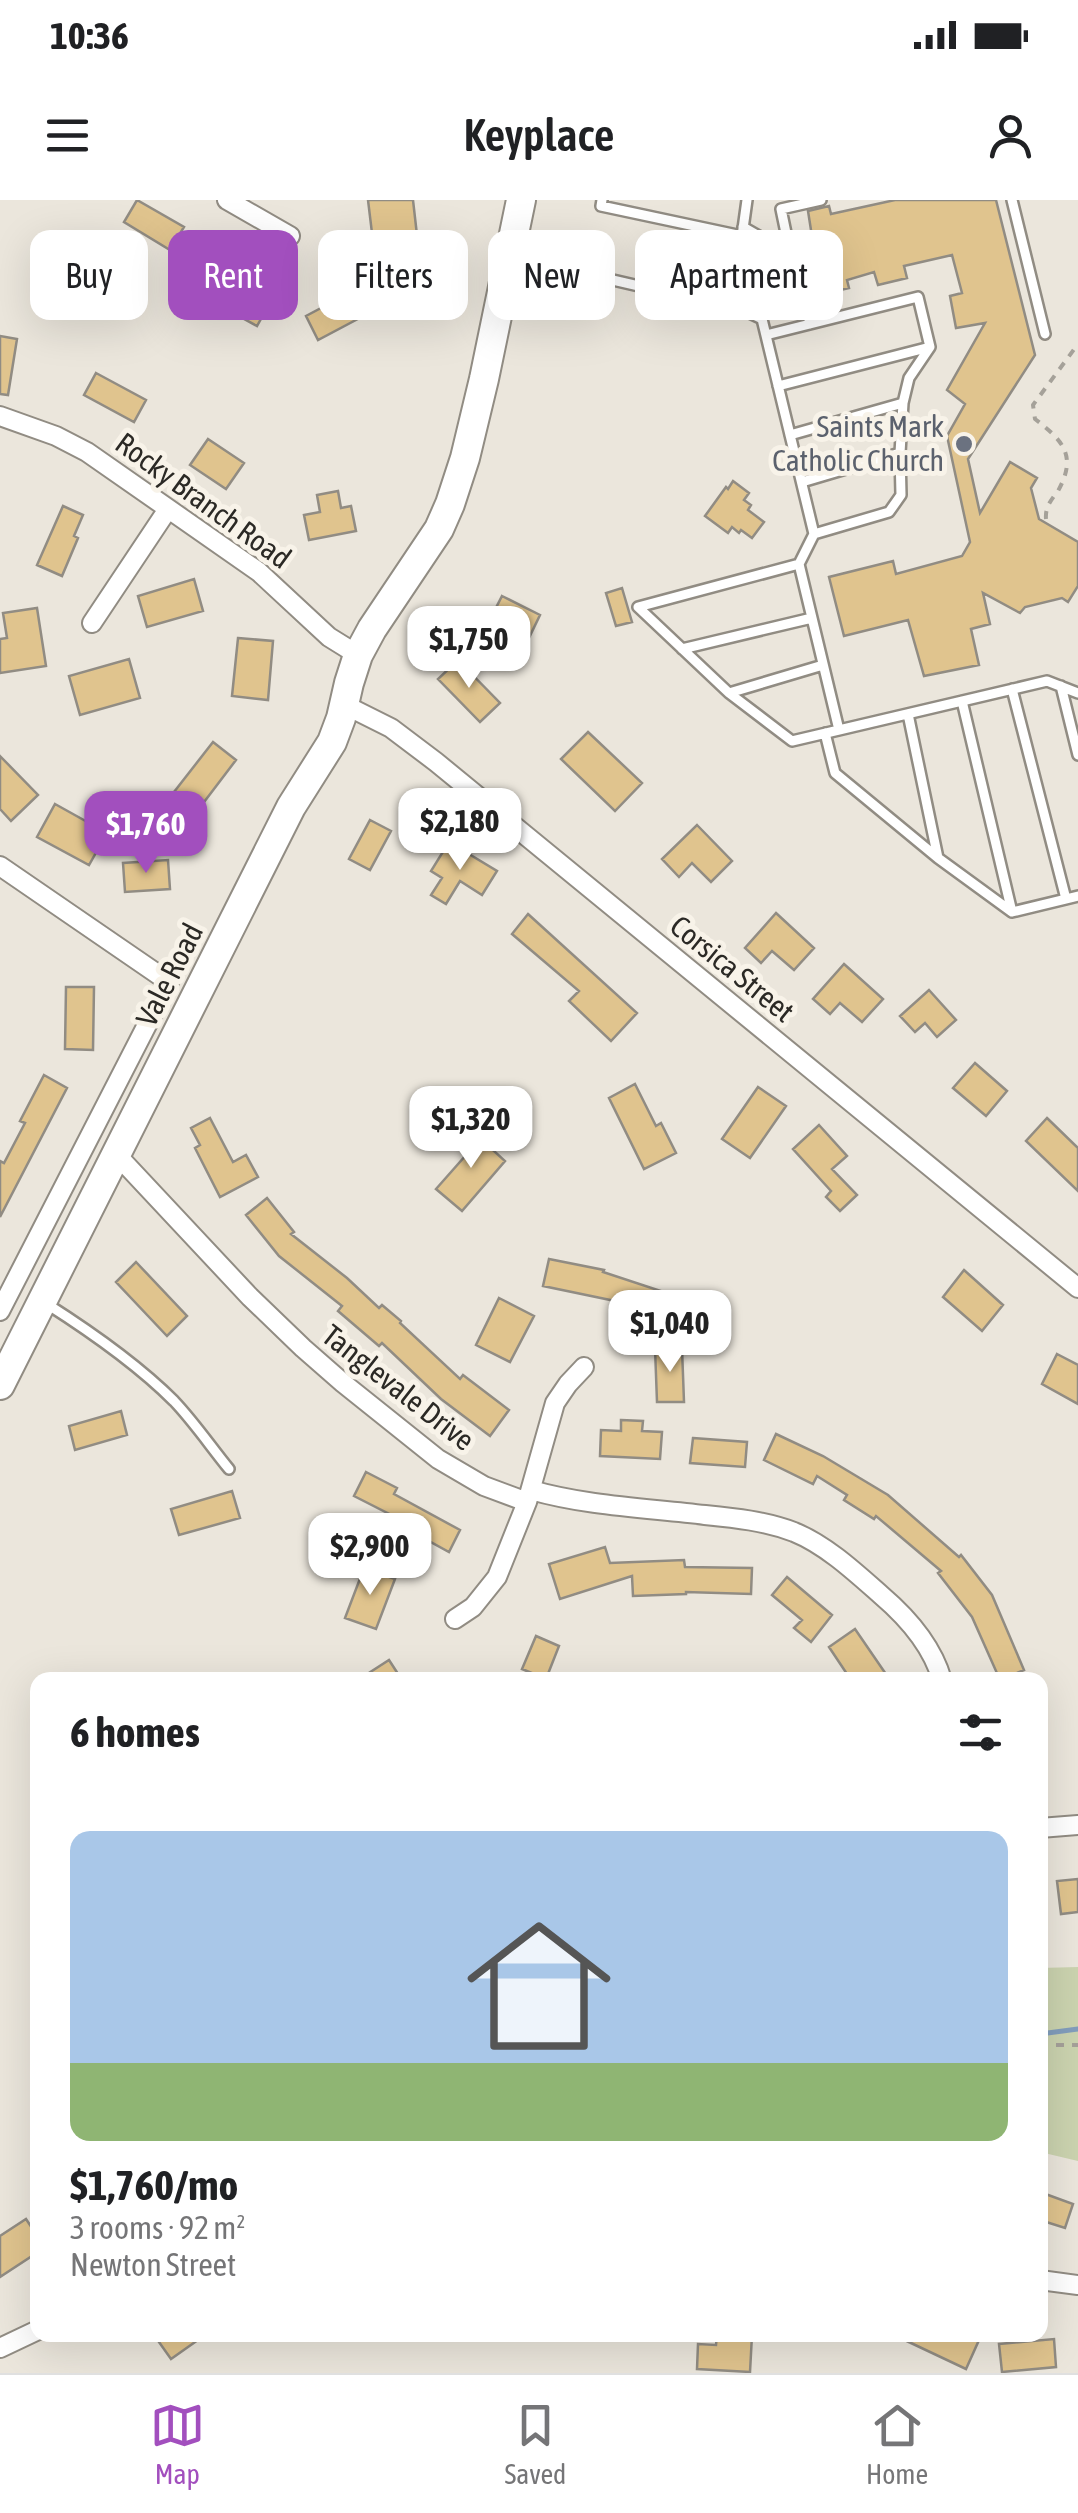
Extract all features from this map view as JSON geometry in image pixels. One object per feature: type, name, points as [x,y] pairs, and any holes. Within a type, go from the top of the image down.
[{"type":"main road","name":"Vale Road","points":[[515,230],[521,200]]},
{"type":"main road","name":"Vale Road","points":[[0,1385],[292,807],[332,742],[358,655],[439,529],[465,458],[496,320]]},
{"type":"street","points":[[227,200],[280,230]]},
{"type":"street","name":"Rocky Branch Road","points":[[0,416],[87,452],[258,572],[329,637],[358,655]]},
{"type":"street","points":[[92,623],[168,509]]},
{"type":"street","name":"Corsica Street","points":[[344,705],[391,728],[436,762],[1078,1288]]},
{"type":"street","points":[[0,866],[168,982],[189,1011]]},
{"type":"street","points":[[168,982],[203,983]]},
{"type":"street","points":[[0,1311],[168,982]]},
{"type":"street","name":"Tanglevale Drive","points":[[117,1154],[303,1348],[438,1459],[484,1486],[529,1496],[752,1520],[798,1534],[822,1548],[896,1608],[928,1647],[939,1672]]},
{"type":"street","points":[[456,1618],[473,1606],[497,1576],[529,1496],[556,1403],[584,1367]]},
{"type":"street","points":[[1048,1828],[1078,1826]]},
{"type":"street","points":[[1048,2281],[1078,2285]]},
{"type":"street","points":[[0,2348],[30,2334]]},
{"type":"lane","points":[[602,200],[601,206],[742,236],[747,200]]},
{"type":"lane","points":[[785,230],[781,209],[821,200]]},
{"type":"lane","points":[[1012,200],[1045,334]]},
{"type":"lane","points":[[743,227],[748,230]]},
{"type":"lane","points":[[615,280],[743,310],[762,320],[814,534],[798,564],[838,730]]},
{"type":"lane","points":[[766,335],[918,297],[930,347],[909,378],[904,403],[901,496],[890,512],[814,534]]},
{"type":"lane","points":[[809,320],[810,324]]},
{"type":"lane","points":[[778,386],[930,347]]},
{"type":"lane","points":[[790,434],[904,403]]},
{"type":"lane","points":[[802,482],[900,453]]},
{"type":"lane","points":[[798,564],[638,607],[729,693],[792,740],[1047,681],[1078,693]]},
{"type":"lane","points":[[682,649],[812,618]]},
{"type":"lane","points":[[729,693],[823,665]]},
{"type":"lane","points":[[1061,686],[1078,755]]},
{"type":"lane","points":[[1012,689],[1066,899]]},
{"type":"lane","points":[[962,701],[1012,912]]},
{"type":"lane","points":[[908,714],[938,858]]},
{"type":"lane","points":[[825,733],[835,773],[938,858],[1012,912],[1078,896]]},
{"type":"lane","points":[[42,1301],[132,1364],[162,1390],[228,1469]]},
{"type":"path","points":[[1046,519],[1045,511],[1062,486],[1069,459],[1063,440],[1035,420],[1034,405],[1078,344]]},
{"type":"path","points":[[1048,2044],[1078,2045]]},
{"type":"green space","points":[[1078,1967],[1078,2161],[1048,2154],[1048,1968]]},
{"type":"building","points":[[137,200],[184,227],[168,230],[168,249],[148,237],[148,230],[137,230],[124,222]]},
{"type":"building","points":[[368,200],[413,200],[416,230],[372,230]]},
{"type":"building","name":"Saints Mark Catholic Church","points":[[895,200],[996,200],[1035,355],[968,459],[980,513],[1010,462],[1037,478],[1031,488],[1039,519],[1078,542],[1078,586],[1068,602],[1062,598],[1025,607],[1020,613],[983,593],[990,624],[971,629],[979,665],[924,676],[908,620],[844,636],[829,577],[893,561],[896,574],[962,556],[970,542],[947,436],[965,404],[947,390],[985,323],[956,328],[950,296],[962,293],[952,255],[904,266],[907,278],[878,285],[874,272],[847,280],[849,288],[843,289],[843,230],[811,230],[808,211],[829,206],[831,214]]},
{"type":"building","points":[[318,310],[318,320],[356,320],[318,340],[306,316]]},
{"type":"building","points":[[0,336],[17,339],[8,395],[0,394]]},
{"type":"building","points":[[96,373],[146,400],[134,422],[84,395]]},
{"type":"building","points":[[208,439],[244,463],[226,489],[190,465]]},
{"type":"building","points":[[733,481],[749,493],[744,500],[751,505],[748,510],[764,522],[752,538],[732,527],[728,533],[705,516]]},
{"type":"building","points":[[338,491],[341,508],[351,506],[356,531],[309,540],[304,515],[320,512],[317,495]]},
{"type":"building","points":[[63,506],[83,515],[62,576],[37,565]]},
{"type":"building","points":[[194,579],[203,611],[147,627],[138,596]]},
{"type":"building","points":[[622,588],[632,622],[616,626],[606,593]]},
{"type":"building","points":[[502,596],[540,615],[526,644],[516,639],[504,664],[475,649]]},
{"type":"building","points":[[37,608],[46,666],[0,673],[0,639],[7,638],[3,613]]},
{"type":"building","points":[[238,638],[273,641],[268,700],[232,696]]},
{"type":"building","points":[[129,659],[140,698],[80,715],[69,676]]},
{"type":"building","points":[[458,660],[500,703],[480,722],[438,679]]},
{"type":"building","points":[[588,732],[642,783],[615,811],[561,759]]},
{"type":"building","points":[[213,742],[236,760],[198,810],[174,792]]},
{"type":"building","points":[[0,756],[38,795],[11,821],[0,809]]},
{"type":"building","points":[[55,804],[107,833],[89,865],[37,837]]},
{"type":"building","points":[[370,820],[391,831],[370,870],[349,859]]},
{"type":"building","points":[[697,825],[732,861],[711,882],[692,863],[679,877],[662,859]]},
{"type":"building","points":[[449,842],[497,871],[482,895],[460,881],[446,904],[431,895],[442,878],[431,871]]},
{"type":"building","points":[[168,860],[170,889],[125,892],[123,863]]},
{"type":"building","points":[[776,913],[814,948],[794,970],[772,951],[761,963],[745,948]]},
{"type":"building","points":[[528,914],[637,1013],[611,1041],[569,1001],[579,991],[512,934]]},
{"type":"building","points":[[844,964],[883,999],[862,1022],[840,1003],[830,1014],[813,999]]},
{"type":"building","points":[[66,987],[94,987],[93,1050],[65,1049]]},
{"type":"building","points":[[929,990],[956,1020],[937,1037],[925,1023],[915,1032],[900,1016]]},
{"type":"building","points":[[975,1063],[1007,1091],[986,1116],[953,1088]]},
{"type":"building","points":[[44,1075],[67,1088],[0,1217],[0,1161],[4,1163],[25,1123],[20,1121]]},
{"type":"building","points":[[635,1084],[656,1126],[661,1123],[676,1153],[644,1169],[609,1098]]},
{"type":"building","points":[[758,1087],[786,1106],[750,1158],[722,1139]]},
{"type":"building","points":[[210,1118],[233,1162],[246,1155],[258,1177],[220,1197],[195,1148],[200,1145],[191,1128]]},
{"type":"building","points":[[1047,1118],[1078,1148],[1078,1191],[1026,1141]]},
{"type":"building","points":[[819,1125],[847,1156],[832,1169],[857,1195],[840,1211],[826,1197],[831,1191],[793,1149]]},
{"type":"building","points":[[471,1130],[505,1161],[462,1211],[436,1189],[466,1155],[457,1146]]},
{"type":"building","points":[[267,1198],[294,1232],[291,1234],[379,1308],[382,1305],[401,1321],[460,1379],[463,1375],[509,1410],[490,1436],[441,1399],[382,1343],[379,1346],[338,1311],[342,1306],[279,1256],[246,1215]]},
{"type":"building","points":[[549,1259],[604,1270],[673,1295],[664,1324],[613,1307],[615,1301],[543,1286]]},
{"type":"building","points":[[136,1262],[187,1316],[167,1336],[116,1282]]},
{"type":"building","points":[[964,1270],[1003,1305],[982,1331],[943,1297]]},
{"type":"building","points":[[499,1298],[534,1316],[510,1362],[476,1345]]},
{"type":"building","points":[[655,1348],[682,1348],[684,1402],[657,1402]]},
{"type":"building","points":[[1057,1354],[1078,1365],[1078,1404],[1042,1384]]},
{"type":"building","points":[[121,1411],[127,1435],[75,1450],[69,1426]]},
{"type":"building","points":[[621,1420],[643,1421],[642,1431],[662,1432],[660,1459],[600,1456],[601,1430],[621,1431]]},
{"type":"building","points":[[776,1434],[823,1456],[888,1495],[961,1555],[992,1595],[1024,1670],[996,1672],[972,1617],[938,1573],[941,1571],[876,1516],[874,1519],[844,1500],[847,1495],[817,1476],[813,1484],[764,1460]]},
{"type":"building","points":[[693,1438],[747,1442],[745,1467],[690,1463]]},
{"type":"building","points":[[366,1472],[397,1488],[394,1494],[460,1530],[449,1552],[398,1524],[401,1520],[354,1496]]},
{"type":"building","points":[[232,1491],[240,1518],[179,1535],[171,1509]]},
{"type":"building","points":[[605,1547],[610,1563],[684,1560],[685,1567],[752,1568],[751,1594],[686,1592],[633,1596],[632,1576],[560,1599],[549,1564]]},
{"type":"building","points":[[364,1568],[395,1579],[376,1629],[345,1618]]},
{"type":"building","points":[[787,1577],[832,1615],[811,1642],[794,1628],[802,1620],[772,1595]]},
{"type":"building","points":[[855,1629],[885,1672],[846,1672],[829,1647]]},
{"type":"building","points":[[536,1636],[559,1646],[549,1672],[522,1669]]},
{"type":"building","points":[[389,1660],[397,1672],[370,1672]]},
{"type":"building","points":[[1078,1879],[1078,1912],[1061,1914],[1057,1881]]},
{"type":"building","points":[[1048,2195],[1073,2204],[1065,2228],[1048,2223]]},
{"type":"building","points":[[26,2219],[30,2225],[30,2257],[0,2277],[0,2236]]},
{"type":"building","points":[[1054,2339],[1056,2367],[1002,2372],[999,2344]]},
{"type":"building","points":[[159,2342],[195,2342],[171,2359]]},
{"type":"building","points":[[752,2342],[750,2372],[697,2369],[698,2344]]},
{"type":"building","points":[[909,2342],[978,2342],[966,2369]]},
{"type":"waterway","points":[[1048,2033],[1078,2029]]},
{"type":"place","name":"Saints Mark Catholic Church","points":[[964,444]]}]
